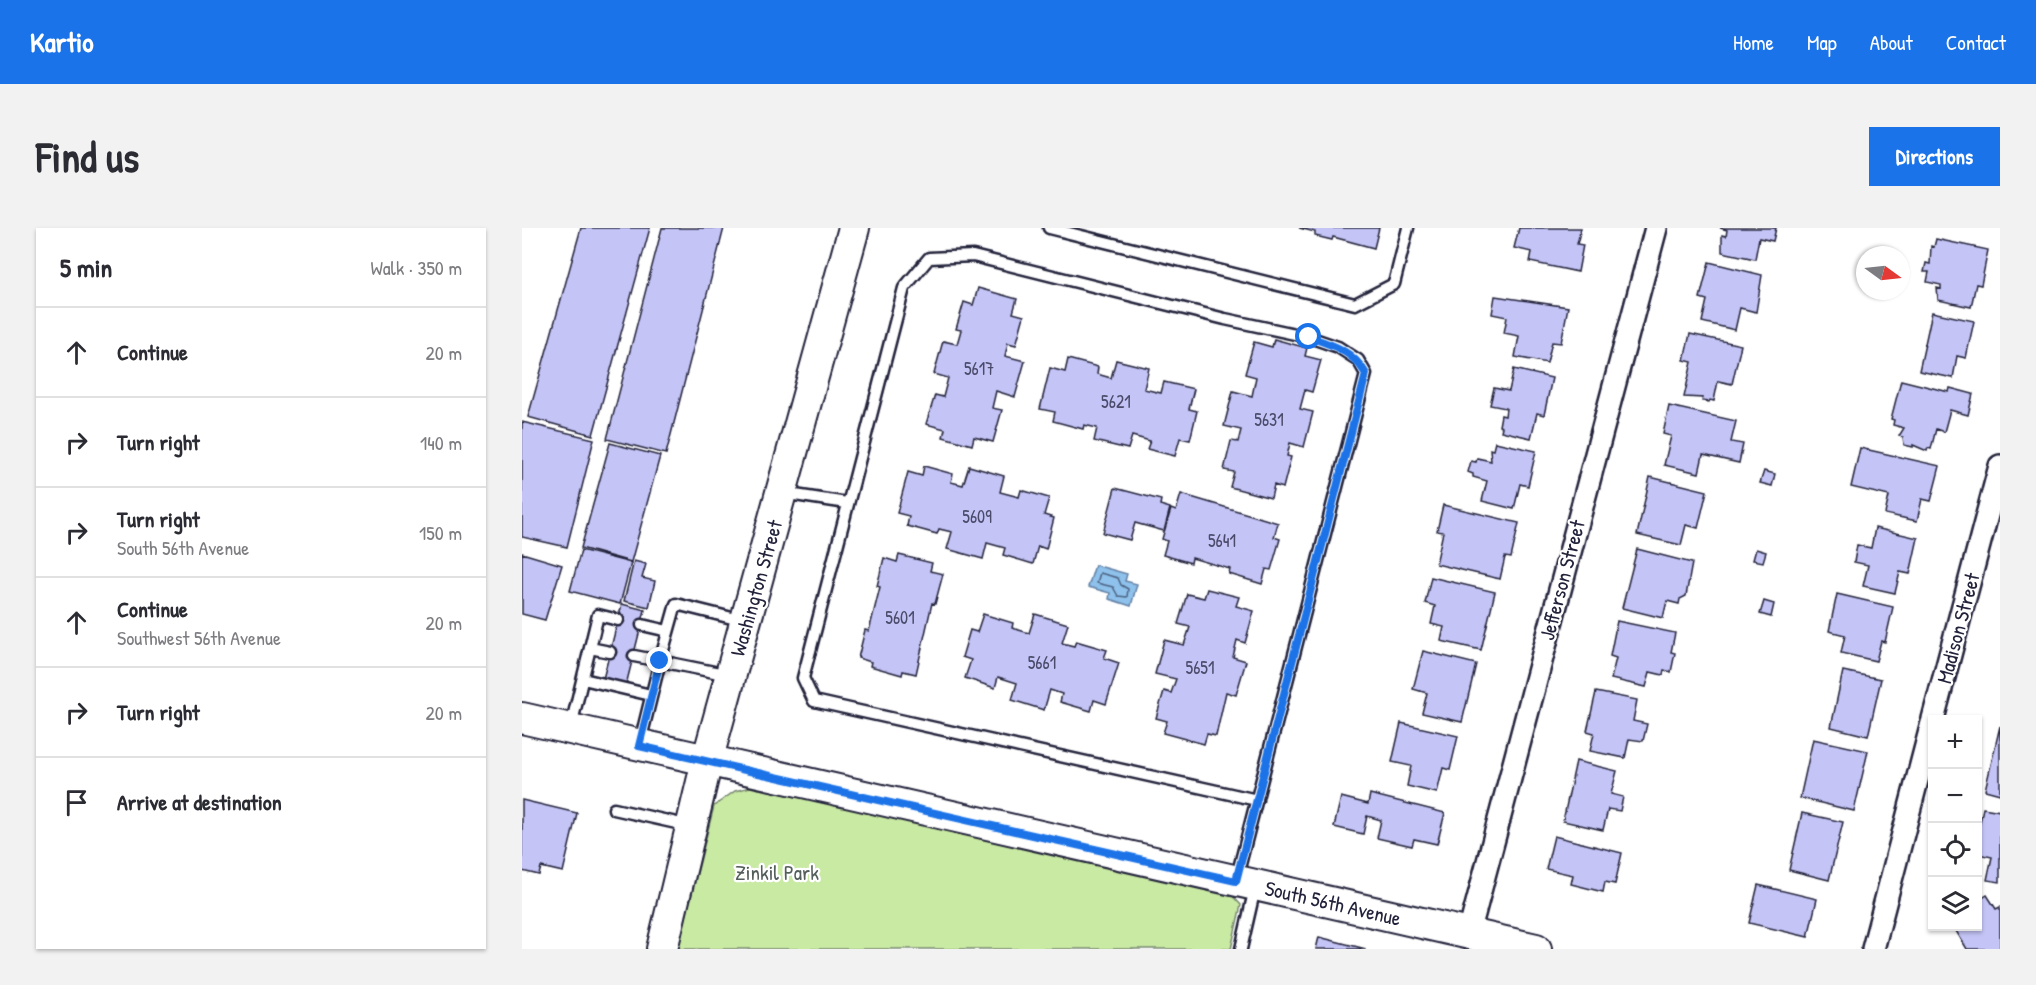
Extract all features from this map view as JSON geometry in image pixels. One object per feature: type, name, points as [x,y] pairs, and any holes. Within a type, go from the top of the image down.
[{"type":"street","name":"Washington Street","points":[[662,949],[707,761],[854,228]]},
{"type":"street","name":"Jefferson Street","points":[[1453,937],[1656,228]]},
{"type":"street","name":"Madison Street","points":[[1935,715],[2000,466]]},
{"type":"street","name":"South 56th Avenue","points":[[522,718],[1246,883],[1453,937],[1536,949]]},
{"type":"street","name":"Madison Street","points":[[1873,949],[1928,740]]},
{"type":"lane","points":[[1049,228],[1355,304],[1394,284],[1408,228]]},
{"type":"lane","points":[[1240,949],[1257,800],[1366,374],[1358,360],[1338,347],[1309,337],[1225,319],[973,256],[929,258],[904,288],[847,503],[803,678],[814,701],[1257,800]]},
{"type":"lane","points":[[782,493],[847,503]]},
{"type":"lane","points":[[639,746],[676,604],[747,621]]},
{"type":"lane","points":[[571,728],[598,615],[618,620]]},
{"type":"lane","points":[[642,625],[668,631]]},
{"type":"lane","points":[[590,648],[610,652]]},
{"type":"lane","points":[[634,656],[731,676]]},
{"type":"lane","points":[[583,679],[651,695]]},
{"type":"lane","points":[[614,809],[691,826]]},
{"type":"green space","name":"Zinkil Park","points":[[750,787],[1224,887],[1241,905],[1231,949],[678,949],[714,806],[735,791]]},
{"type":"water","points":[[1095,565],[1127,574],[1125,581],[1137,584],[1131,606],[1109,599],[1110,593],[1088,587]]},
{"type":"building","points":[[581,228],[650,228],[593,435],[528,417]]},
{"type":"building","points":[[662,228],[724,228],[666,454],[607,439]]},
{"type":"building","points":[[1299,228],[1379,228],[1374,248],[1333,237],[1332,240],[1315,236],[1315,232]]},
{"type":"building","points":[[1519,228],[1581,228],[1577,244],[1583,245],[1578,272],[1530,262],[1532,252],[1514,248]]},
{"type":"building","points":[[1720,228],[1776,228],[1773,241],[1759,238],[1755,259],[1722,252],[1722,235],[1726,236],[1727,230]]},
{"type":"building","points":[[1936,239],[1988,250],[1981,285],[1976,284],[1971,307],[1938,300],[1937,288],[1941,289],[1941,285],[1927,282],[1929,272],[1924,272],[1926,263],[1930,264],[1931,246],[1934,247]]},
{"type":"building","points":[[1709,262],[1762,275],[1756,312],[1740,308],[1735,330],[1702,322],[1707,300],[1700,298]]},
{"type":"building","points":[[978,288],[1017,299],[1013,313],[1024,316],[1016,345],[1008,343],[1005,356],[1025,361],[1015,397],[996,391],[992,408],[1002,410],[993,442],[974,437],[972,445],[943,437],[945,429],[926,424],[935,395],[943,397],[948,378],[934,374],[943,341],[957,344],[961,330],[956,329],[964,302],[973,305]]},
{"type":"building","points":[[1495,296],[1568,307],[1561,343],[1552,342],[1547,363],[1515,357],[1519,336],[1504,333],[1507,317],[1492,314]]},
{"type":"building","points":[[1932,312],[1974,321],[1966,358],[1957,356],[1953,378],[1919,371]]},
{"type":"building","points":[[1690,334],[1741,345],[1732,384],[1718,381],[1714,401],[1684,397],[1692,362],[1684,360]]},
{"type":"building","points":[[1274,339],[1307,348],[1305,356],[1321,360],[1312,392],[1305,390],[1300,409],[1313,412],[1304,447],[1290,443],[1287,456],[1291,457],[1283,488],[1274,485],[1271,498],[1230,487],[1234,472],[1224,470],[1231,441],[1238,442],[1241,430],[1224,426],[1233,391],[1252,396],[1256,377],[1245,374],[1254,342],[1272,347]]},
{"type":"building","points":[[1068,359],[1098,367],[1097,374],[1111,378],[1116,360],[1149,368],[1144,389],[1161,393],[1164,382],[1194,389],[1189,409],[1197,411],[1190,440],[1180,438],[1175,456],[1147,449],[1150,441],[1132,436],[1128,449],[1094,441],[1097,428],[1084,425],[1083,429],[1053,421],[1055,412],[1040,409],[1050,368],[1065,372]]},
{"type":"building","points":[[1514,369],[1552,378],[1544,415],[1537,413],[1531,438],[1501,431],[1502,427],[1499,426],[1501,415],[1505,416],[1506,408],[1490,405],[1494,388],[1509,391]]},
{"type":"building","points":[[1901,380],[1949,392],[1950,388],[1973,394],[1968,415],[1950,410],[1944,432],[1936,429],[1931,449],[1928,448],[1927,451],[1913,445],[1913,447],[1904,445],[1903,437],[1899,436],[1904,428],[1893,425],[1894,420],[1891,419]]},
{"type":"building","points":[[1669,406],[1736,421],[1731,442],[1743,444],[1739,463],[1703,455],[1699,473],[1664,465],[1671,436],[1663,434]]},
{"type":"building","points":[[522,422],[594,439],[567,547],[522,537]]},
{"type":"building","points":[[1495,442],[1536,451],[1528,486],[1520,484],[1514,509],[1482,501],[1487,481],[1473,477],[1473,474],[1468,472],[1471,461],[1476,462],[1477,458],[1491,461],[1490,449],[1493,450]]},
{"type":"building","points":[[610,443],[660,456],[631,562],[581,548]]},
{"type":"building","points":[[1860,448],[1940,466],[1931,501],[1922,499],[1917,521],[1885,514],[1889,496],[1851,487]]},
{"type":"building","points":[[924,466],[953,474],[951,482],[963,485],[969,466],[1004,476],[1000,492],[1019,497],[1021,490],[1049,498],[1044,515],[1054,518],[1046,549],[1038,546],[1033,564],[1003,555],[1005,548],[987,543],[983,559],[947,549],[952,532],[939,529],[937,534],[907,526],[909,516],[897,513],[908,472],[922,476]]},
{"type":"building","points":[[1764,471],[1775,474],[1772,486],[1760,483]]},
{"type":"building","points":[[1650,477],[1707,491],[1698,528],[1686,525],[1681,545],[1637,535]]},
{"type":"building","points":[[1115,488],[1161,500],[1160,505],[1170,508],[1164,531],[1135,523],[1130,540],[1103,533]]},
{"type":"building","points":[[1181,494],[1278,523],[1274,537],[1280,539],[1271,570],[1266,569],[1262,584],[1229,574],[1230,569],[1192,558],[1191,563],[1163,555],[1167,541],[1162,539],[1171,509],[1176,511]]},
{"type":"building","points":[[1443,505],[1519,523],[1511,558],[1505,557],[1500,579],[1436,564],[1443,532],[1437,531]]},
{"type":"building","points":[[1875,528],[1918,538],[1910,574],[1900,572],[1895,593],[1863,586],[1868,565],[1854,562],[1857,545],[1871,548]]},
{"type":"building","points":[[1637,549],[1692,563],[1686,596],[1680,599],[1679,604],[1667,601],[1663,618],[1622,608]]},
{"type":"building","points":[[1756,549],[1766,552],[1763,562],[1753,560]]},
{"type":"building","points":[[581,550],[631,563],[620,604],[570,591]]},
{"type":"building","points":[[522,553],[562,565],[545,620],[522,614]]},
{"type":"building","points":[[899,555],[932,563],[930,571],[943,574],[935,604],[932,603],[916,674],[903,671],[902,675],[870,666],[871,662],[858,658],[865,630],[869,631],[880,587],[877,586],[884,558],[897,562]]},
{"type":"building","points":[[634,561],[646,564],[642,578],[655,581],[649,607],[624,601]]},
{"type":"building","points":[[1431,577],[1495,592],[1481,650],[1441,641],[1444,627],[1431,624],[1435,606],[1425,603]]},
{"type":"building","points":[[1207,589],[1239,597],[1236,606],[1254,611],[1245,643],[1237,640],[1233,657],[1246,661],[1236,695],[1226,692],[1216,736],[1207,734],[1204,744],[1163,733],[1167,721],[1156,718],[1164,691],[1171,693],[1176,679],[1155,674],[1164,640],[1184,645],[1190,627],[1178,624],[1187,594],[1204,598]]},
{"type":"building","points":[[1837,594],[1893,607],[1885,642],[1881,641],[1876,661],[1841,653],[1845,635],[1829,631]]},
{"type":"building","points":[[1764,601],[1774,604],[1771,617],[1760,614]]},
{"type":"building","points":[[622,604],[645,610],[626,685],[603,679]]},
{"type":"building","points":[[983,614],[1013,623],[1012,628],[1029,633],[1035,614],[1068,624],[1062,643],[1074,646],[1076,641],[1107,650],[1104,658],[1119,663],[1106,704],[1094,700],[1091,711],[1060,702],[1062,694],[1050,690],[1044,710],[1012,700],[1017,683],[998,677],[995,688],[965,678],[971,660],[962,657],[970,630],[977,632]]},
{"type":"building","points":[[1617,621],[1675,633],[1671,652],[1675,653],[1671,672],[1664,670],[1663,675],[1650,672],[1646,687],[1611,679],[1616,658],[1610,656]]},
{"type":"building","points":[[1423,651],[1476,664],[1462,722],[1422,713],[1427,693],[1413,689]]},
{"type":"building","points":[[1843,671],[1881,679],[1868,736],[1831,727]]},
{"type":"building","points":[[1596,692],[1637,700],[1633,721],[1647,724],[1643,741],[1629,739],[1625,758],[1590,751],[1594,733],[1587,731]]},
{"type":"building","points":[[1401,723],[1458,736],[1450,770],[1443,768],[1437,793],[1407,786],[1411,766],[1392,762]]},
{"type":"building","points":[[2000,726],[2000,794],[1985,790]]},
{"type":"building","points":[[1813,739],[1868,751],[1854,811],[1800,798]]},
{"type":"building","points":[[1576,761],[1617,771],[1611,794],[1623,797],[1620,811],[1608,809],[1603,830],[1563,821]]},
{"type":"building","points":[[1370,794],[1445,813],[1437,844],[1414,839],[1412,846],[1377,838],[1381,820],[1367,816],[1363,834],[1334,827],[1341,797],[1368,804]]},
{"type":"building","points":[[522,800],[577,813],[563,872],[541,867],[539,875],[522,871]]},
{"type":"building","points":[[1983,808],[2000,811],[2000,882],[1987,880],[1992,857],[1982,855]]},
{"type":"building","points":[[1802,813],[1843,822],[1829,880],[1789,870]]},
{"type":"building","points":[[1554,836],[1622,853],[1615,884],[1605,882],[1603,892],[1571,884],[1573,875],[1546,869]]},
{"type":"building","points":[[1758,885],[1817,899],[1808,937],[1749,923]]},
{"type":"building","points":[[1987,895],[1996,909],[2000,907],[2000,949],[1967,949],[1956,931],[1982,931],[1982,898]]},
{"type":"building","points":[[1319,937],[1366,949],[1316,949]]},
{"type":"route","points":[[660,661],[639,746],[1236,881],[1366,374],[1358,360],[1338,347],[1309,337]]}]
